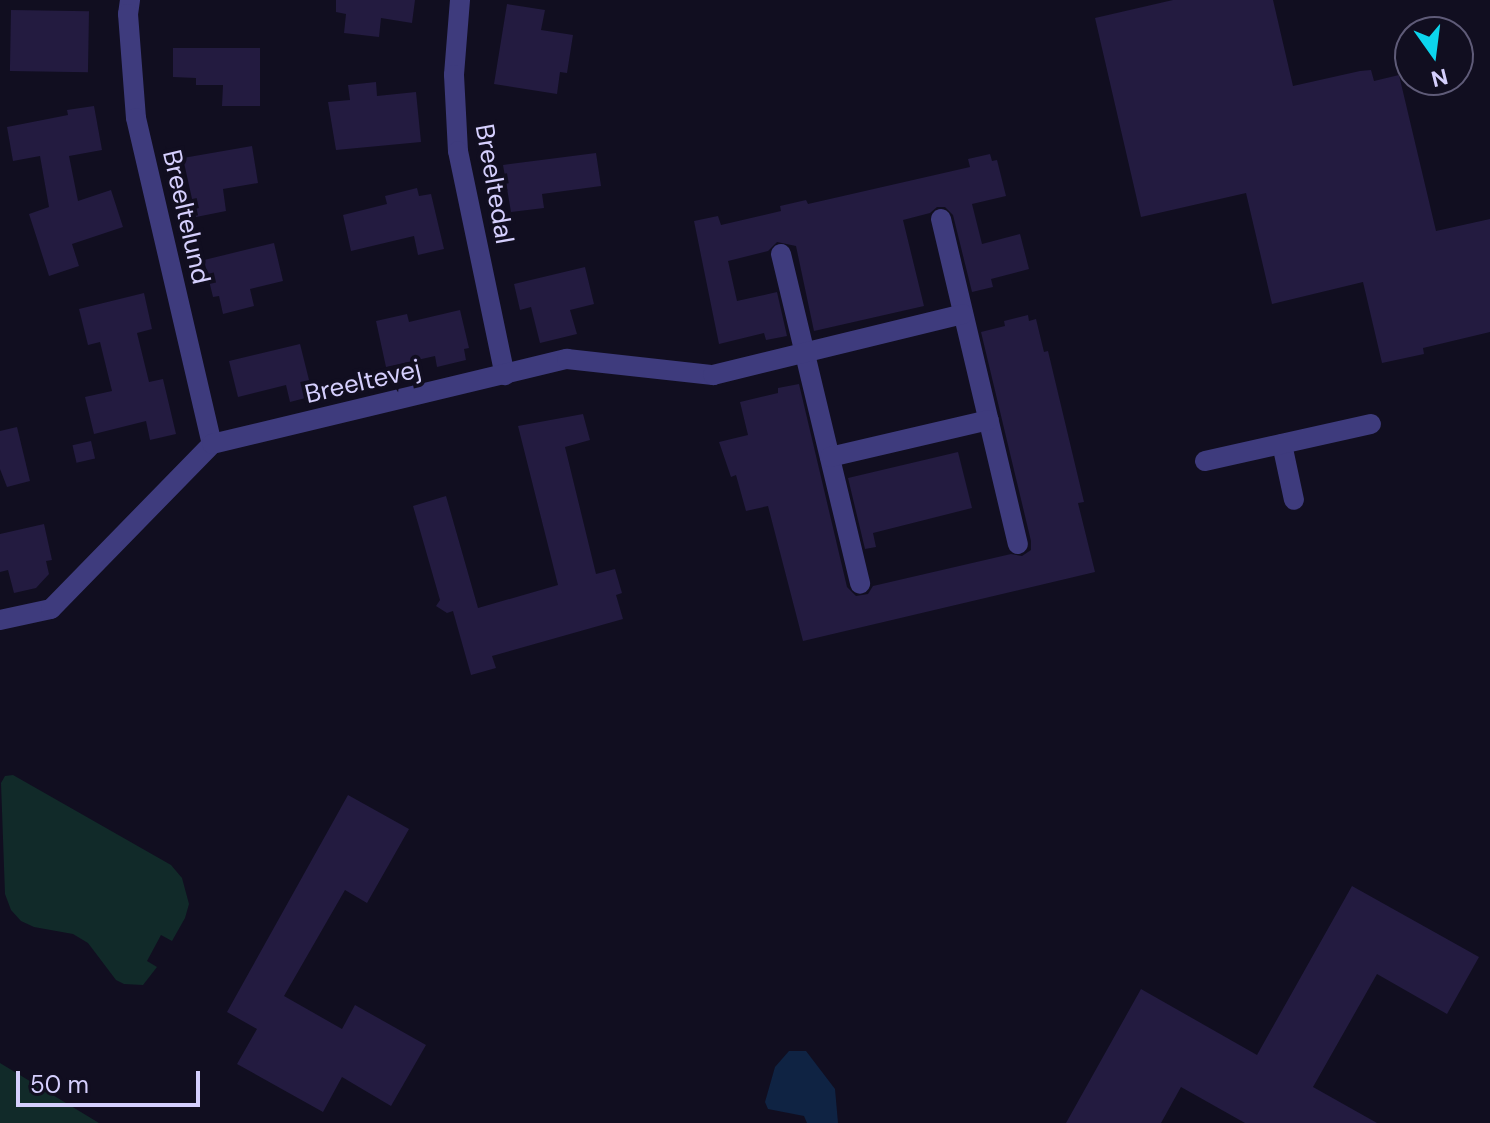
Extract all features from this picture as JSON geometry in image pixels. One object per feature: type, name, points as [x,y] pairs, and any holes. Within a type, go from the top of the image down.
[{"type":"street","name":"Breeltelund","points":[[130,0],[136,118],[212,444]]},
{"type":"street","name":"Breeltedal","points":[[460,0],[454,75],[458,151],[505,375]]},
{"type":"street","points":[[941,219],[1018,544]]},
{"type":"street","points":[[781,254],[860,584]]},
{"type":"street","name":"Breeltevej","points":[[212,444],[567,359],[713,375],[963,314]]},
{"type":"street","points":[[830,457],[989,420]]},
{"type":"street","points":[[1205,461],[1371,424]]},
{"type":"street","points":[[0,620],[51,609],[212,444]]},
{"type":"street","points":[[1282,444],[1294,500]]},
{"type":"green space","points":[[13,775],[171,865],[182,878],[189,904],[185,918],[172,941],[161,935],[147,961],[157,967],[143,985],[124,984],[116,980],[88,943],[73,934],[34,927],[21,921],[11,910],[5,894],[1,783],[5,776]]},
{"type":"green space","points":[[0,1063],[99,1123],[0,1123]]},
{"type":"water","points":[[789,1051],[806,1051],[835,1089],[838,1123],[807,1123],[804,1116],[768,1109],[765,1102],[775,1067]]},
{"type":"building","points":[[336,0],[415,0],[412,23],[381,18],[379,37],[344,33],[346,14],[336,12]]},
{"type":"building","points":[[1173,0],[1273,0],[1293,86],[1360,71],[1371,70],[1374,81],[1394,76],[1394,96],[1404,96],[1436,231],[1490,219],[1490,332],[1423,348],[1424,354],[1382,363],[1363,282],[1272,304],[1246,193],[1141,217],[1095,18]]},
{"type":"building","points":[[507,4],[545,10],[541,30],[573,35],[567,73],[560,72],[557,94],[494,84]]},
{"type":"building","points":[[11,10],[89,11],[88,72],[10,71]]},
{"type":"building","points":[[173,48],[260,48],[260,106],[222,106],[223,85],[196,85],[196,78],[173,77]]},
{"type":"building","points":[[376,82],[377,96],[416,92],[421,142],[336,150],[328,102],[350,100],[348,85]]},
{"type":"building","points":[[94,106],[102,150],[69,156],[78,201],[111,190],[123,227],[72,244],[79,266],[49,276],[29,214],[49,207],[40,156],[13,161],[7,127],[68,115],[67,110]]},
{"type":"building","points":[[252,146],[258,183],[223,189],[226,211],[196,217],[183,158]]},
{"type":"building","points":[[596,153],[601,186],[542,194],[544,208],[511,212],[503,165]]},
{"type":"building","points":[[990,154],[992,161],[997,160],[1006,196],[972,204],[982,244],[1020,234],[1029,269],[991,279],[993,287],[972,292],[953,215],[945,207],[937,207],[930,213],[903,220],[924,306],[814,331],[796,246],[777,242],[768,251],[728,261],[737,301],[777,292],[787,336],[766,340],[764,333],[719,344],[694,221],[718,216],[721,225],[781,211],[780,206],[806,200],[808,204],[970,167],[968,159]]},
{"type":"building","points":[[417,188],[419,196],[431,194],[444,249],[418,255],[414,236],[351,251],[343,215],[387,204],[385,196]]},
{"type":"building","points":[[274,243],[283,281],[250,289],[254,306],[223,314],[219,296],[213,297],[204,260]]},
{"type":"building","points":[[585,267],[594,304],[570,310],[577,334],[540,343],[531,307],[520,310],[514,284]]},
{"type":"building","points":[[144,293],[152,329],[137,333],[149,382],[163,379],[176,434],[150,440],[146,421],[94,434],[85,397],[112,391],[100,342],[88,345],[79,309]]},
{"type":"building","points":[[460,310],[469,348],[464,349],[466,360],[437,367],[435,356],[386,367],[376,321],[407,314],[409,322]]},
{"type":"building","points":[[1028,315],[1029,321],[1036,319],[1044,352],[1048,351],[1084,502],[1078,503],[1095,572],[803,641],[768,506],[746,511],[736,475],[731,477],[719,442],[748,435],[740,402],[778,393],[778,388],[799,384],[847,587],[856,596],[868,594],[873,586],[1011,554],[1022,556],[1031,550],[1031,541],[981,332],[1005,326],[1004,321]]},
{"type":"building","points":[[300,344],[313,396],[290,402],[286,385],[238,397],[229,361]]},
{"type":"building","points":[[583,414],[590,440],[565,447],[596,574],[615,569],[622,593],[616,595],[623,619],[492,656],[496,668],[471,675],[453,611],[447,613],[436,606],[440,600],[413,506],[446,496],[478,608],[558,585],[518,426]]},
{"type":"building","points":[[17,427],[30,481],[7,487],[0,469],[0,431]]},
{"type":"building","points":[[91,441],[95,459],[77,463],[72,445]]},
{"type":"building","points":[[958,452],[972,508],[873,533],[876,547],[865,549],[848,478]]},
{"type":"building","points":[[44,524],[52,560],[46,561],[49,574],[36,588],[14,593],[8,570],[0,572],[0,534]]},
{"type":"building","points":[[348,795],[409,829],[367,903],[345,890],[284,996],[342,1029],[355,1005],[426,1045],[391,1106],[342,1077],[323,1112],[237,1064],[257,1029],[227,1012]]},
{"type":"building","points":[[1352,886],[1479,957],[1447,1014],[1377,974],[1313,1087],[1377,1123],[1245,1123],[1181,1087],[1161,1123],[1066,1123],[1141,989],[1257,1055]]}]
